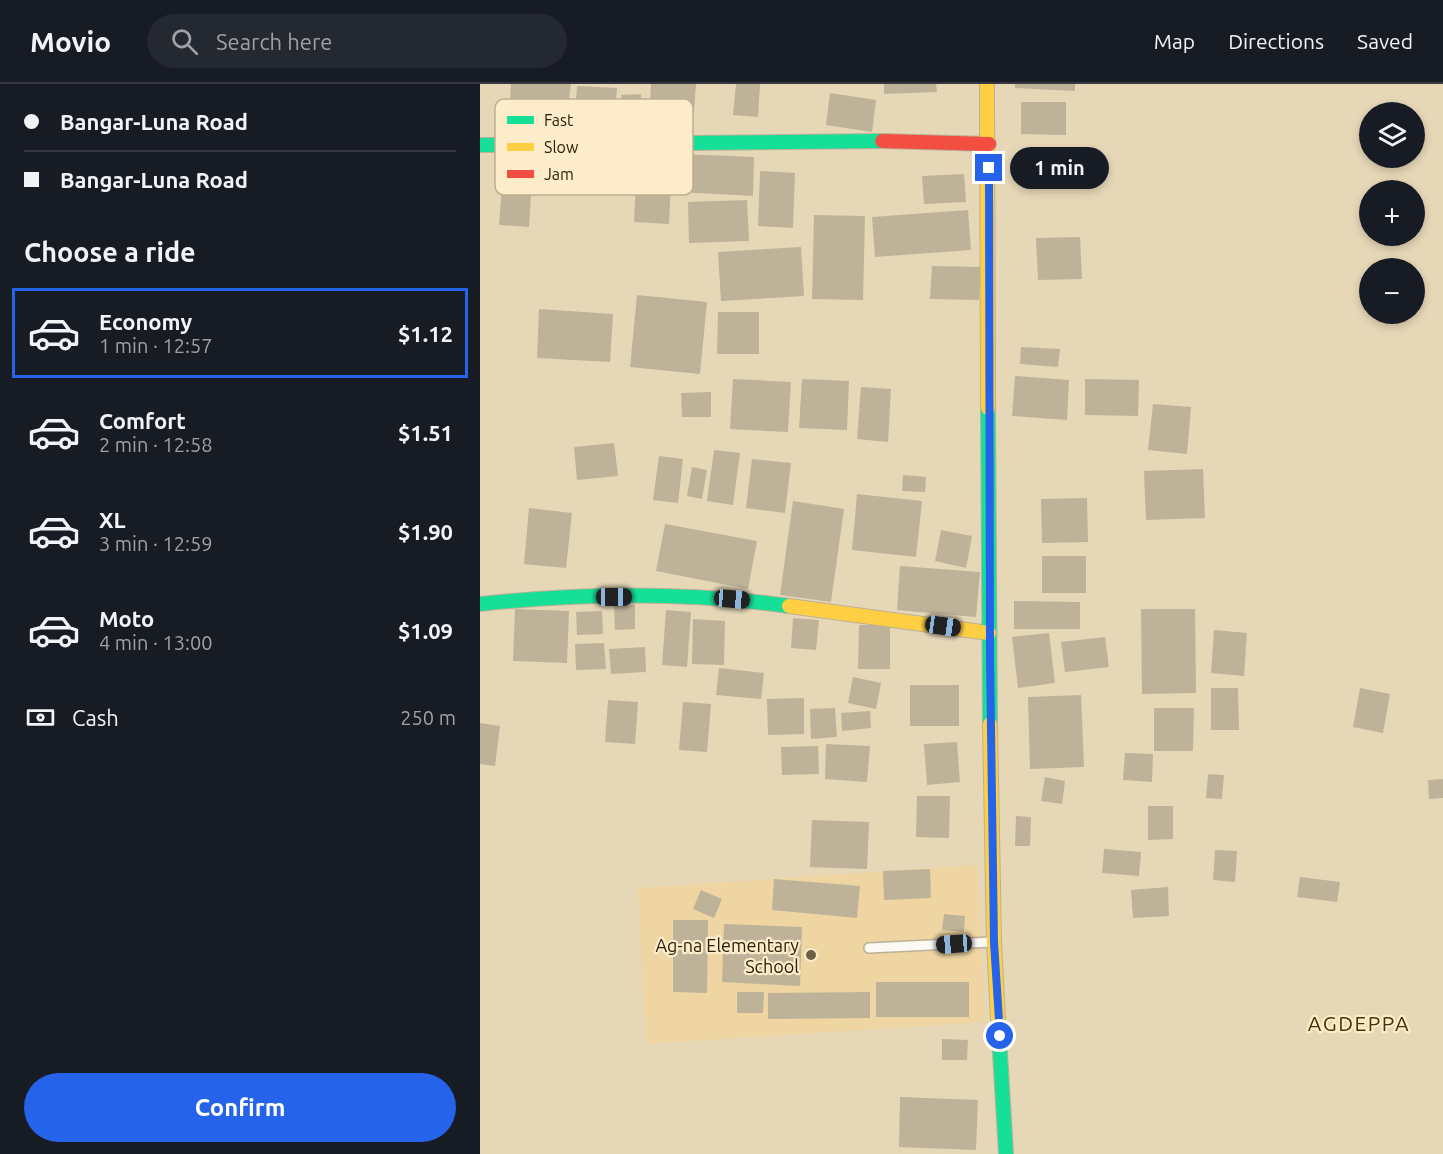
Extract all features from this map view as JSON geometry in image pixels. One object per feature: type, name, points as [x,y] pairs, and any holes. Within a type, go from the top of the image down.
[{"type":"main road","points":[[987,84],[989,633],[994,942],[1006,1154]]},
{"type":"main road","points":[[693,143],[870,141],[989,144]]},
{"type":"main road","points":[[480,145],[495,145]]},
{"type":"main road","points":[[480,604],[544,597],[708,597],[989,633]]},
{"type":"lane","points":[[869,948],[994,942]]},
{"type":"shaded area","name":"Ag-na Elementary School","points":[[977,865],[985,1022],[646,1044],[638,888]]},
{"type":"building","points":[[511,84],[571,84],[569,99],[510,99]]},
{"type":"building","points":[[651,84],[696,84],[694,112],[693,99],[650,99]]},
{"type":"building","points":[[736,84],[760,84],[758,117],[733,115]]},
{"type":"building","points":[[884,84],[936,84],[937,92],[884,94]]},
{"type":"building","points":[[1015,84],[1075,84],[1075,91],[1015,88]]},
{"type":"building","points":[[577,86],[617,88],[616,99],[576,99]]},
{"type":"building","points":[[830,93],[876,100],[872,132],[826,125]]},
{"type":"building","points":[[641,94],[641,99],[621,99],[621,95]]},
{"type":"building","points":[[1021,102],[1066,102],[1066,135],[1021,134]]},
{"type":"building","points":[[693,154],[754,157],[753,196],[693,193]]},
{"type":"building","points":[[760,171],[795,173],[793,228],[758,226]]},
{"type":"building","points":[[964,174],[966,202],[924,204],[922,176]]},
{"type":"building","points":[[501,195],[531,195],[529,227],[499,225]]},
{"type":"building","points":[[635,195],[670,195],[669,224],[634,222]]},
{"type":"building","points":[[747,200],[749,241],[689,243],[688,202]]},
{"type":"building","points":[[968,210],[971,250],[875,257],[872,217]]},
{"type":"building","points":[[814,215],[865,216],[863,300],[812,299]]},
{"type":"building","points":[[1080,237],[1082,279],[1038,280],[1036,238]]},
{"type":"building","points":[[801,247],[804,296],[721,301],[718,252]]},
{"type":"building","points":[[932,266],[981,267],[979,300],[930,299]]},
{"type":"building","points":[[637,295],[707,302],[700,374],[630,367]]},
{"type":"building","points":[[539,309],[613,314],[610,362],[537,358]]},
{"type":"building","points":[[718,312],[759,312],[759,354],[717,354]]},
{"type":"building","points":[[1021,347],[1060,349],[1058,367],[1020,364]]},
{"type":"building","points":[[1015,376],[1069,380],[1067,420],[1012,416]]},
{"type":"building","points":[[733,379],[791,382],[788,432],[730,429]]},
{"type":"building","points":[[802,379],[849,381],[847,430],[799,428]]},
{"type":"building","points":[[1085,379],[1139,380],[1138,416],[1085,415]]},
{"type":"building","points":[[861,387],[891,389],[888,442],[857,439]]},
{"type":"building","points":[[711,392],[711,417],[682,417],[681,393]]},
{"type":"building","points":[[1153,404],[1191,407],[1187,454],[1148,450]]},
{"type":"building","points":[[614,443],[618,476],[577,480],[574,447]]},
{"type":"building","points":[[714,450],[740,453],[733,505],[707,501]]},
{"type":"building","points":[[659,456],[683,459],[678,503],[653,500]]},
{"type":"building","points":[[752,459],[791,463],[785,513],[746,508]]},
{"type":"building","points":[[692,467],[707,470],[702,499],[687,496]]},
{"type":"building","points":[[1203,469],[1205,518],[1146,520],[1144,471]]},
{"type":"building","points":[[903,475],[926,477],[925,492],[902,491]]},
{"type":"building","points":[[857,494],[922,501],[916,557],[852,550]]},
{"type":"building","points":[[1087,498],[1088,542],[1042,543],[1041,499]]},
{"type":"building","points":[[793,501],[844,509],[831,602],[780,595]]},
{"type":"building","points":[[529,508],[572,513],[566,568],[524,564]]},
{"type":"building","points":[[665,524],[757,541],[748,589],[656,571]]},
{"type":"building","points":[[941,530],[972,536],[966,568],[935,561]]},
{"type":"building","points":[[1042,556],[1086,556],[1086,593],[1042,593]]},
{"type":"building","points":[[900,566],[980,572],[976,617],[897,610]]},
{"type":"building","points":[[1014,601],[1080,602],[1080,629],[1014,629]]},
{"type":"building","points":[[635,605],[635,629],[615,630],[614,606]]},
{"type":"building","points":[[515,609],[569,611],[567,663],[513,661]]},
{"type":"building","points":[[1141,609],[1195,609],[1196,693],[1142,694]]},
{"type":"building","points":[[666,610],[691,612],[687,667],[662,665]]},
{"type":"building","points":[[602,611],[603,634],[577,635],[576,612]]},
{"type":"building","points":[[793,618],[819,620],[816,650],[791,648]]},
{"type":"building","points":[[693,619],[725,621],[724,665],[692,664]]},
{"type":"building","points":[[859,625],[890,625],[890,669],[858,669]]},
{"type":"building","points":[[1214,630],[1247,633],[1244,676],[1211,673]]},
{"type":"building","points":[[1049,633],[1055,683],[1018,688],[1012,637]]},
{"type":"building","points":[[1105,637],[1109,667],[1065,672],[1061,642]]},
{"type":"building","points":[[604,643],[606,669],[576,670],[575,644]]},
{"type":"building","points":[[645,647],[646,672],[611,674],[609,649]]},
{"type":"building","points":[[719,668],[764,673],[761,699],[716,695]]},
{"type":"building","points":[[853,677],[881,683],[876,709],[848,703]]},
{"type":"building","points":[[910,685],[959,685],[959,726],[910,726]]},
{"type":"building","points":[[1211,688],[1238,688],[1239,730],[1211,730]]},
{"type":"building","points":[[1360,688],[1390,694],[1383,733],[1353,727]]},
{"type":"building","points":[[1081,695],[1084,767],[1030,769],[1028,697]]},
{"type":"building","points":[[804,698],[804,734],[768,735],[767,699]]},
{"type":"building","points":[[608,700],[638,702],[635,744],[605,742]]},
{"type":"building","points":[[683,702],[711,704],[707,752],[679,750]]},
{"type":"building","points":[[835,708],[837,737],[811,739],[810,709]]},
{"type":"building","points":[[1154,708],[1194,708],[1193,751],[1154,751]]},
{"type":"building","points":[[870,711],[871,728],[842,731],[841,713]]},
{"type":"building","points":[[480,723],[500,726],[495,766],[480,764]]},
{"type":"building","points":[[957,742],[960,782],[927,785],[924,744]]},
{"type":"building","points":[[826,744],[870,746],[867,782],[825,779]]},
{"type":"building","points":[[818,746],[819,774],[782,775],[781,747]]},
{"type":"building","points":[[1125,753],[1153,754],[1152,782],[1123,780]]},
{"type":"building","points":[[1208,774],[1224,775],[1222,799],[1206,798]]},
{"type":"building","points":[[1045,777],[1065,781],[1062,804],[1041,801]]},
{"type":"building","points":[[1443,779],[1443,798],[1429,799],[1428,780]]},
{"type":"building","points":[[917,796],[950,796],[949,838],[916,837]]},
{"type":"building","points":[[1148,806],[1173,806],[1173,839],[1148,840]]},
{"type":"building","points":[[1016,816],[1031,817],[1030,846],[1015,846]]},
{"type":"building","points":[[812,820],[869,822],[867,869],[810,867]]},
{"type":"building","points":[[1104,849],[1141,852],[1139,876],[1102,873]]},
{"type":"building","points":[[1215,850],[1237,851],[1235,882],[1213,880]]},
{"type":"building","points":[[930,869],[931,898],[884,900],[883,871]]},
{"type":"building","points":[[1300,877],[1340,882],[1337,902],[1297,897]]},
{"type":"building","points":[[774,879],[860,886],[857,918],[772,910]]},
{"type":"building","points":[[1168,887],[1169,916],[1133,918],[1131,890]]},
{"type":"building","points":[[701,890],[722,899],[714,918],[693,909]]},
{"type":"building","points":[[944,914],[965,916],[964,932],[942,930]]},
{"type":"building","points":[[673,920],[708,920],[707,993],[673,992]]},
{"type":"building","points":[[724,924],[802,927],[800,986],[722,982]]},
{"type":"building","points":[[876,982],[969,982],[969,1017],[876,1017]]},
{"type":"building","points":[[737,992],[764,992],[763,1013],[737,1013]]},
{"type":"building","points":[[870,992],[870,1018],[768,1019],[768,993]]},
{"type":"building","points":[[942,1039],[968,1040],[967,1060],[942,1060]]},
{"type":"building","points":[[900,1097],[978,1100],[976,1150],[899,1147]]},
{"type":"traffic: fast","points":[[693,143],[882,141]]},
{"type":"traffic: fast","points":[[480,145],[495,145]]},
{"type":"traffic: fast","points":[[988,408],[990,724]]},
{"type":"traffic: fast","points":[[480,604],[596,596],[673,596],[789,606]]},
{"type":"traffic: fast","points":[[998,1019],[1006,1154]]},
{"type":"traffic: slow","points":[[987,84],[988,408]]},
{"type":"traffic: slow","points":[[789,606],[989,633]]},
{"type":"traffic: slow","points":[[990,724],[994,942],[998,1019]]},
{"type":"traffic: jam","points":[[882,141],[989,144]]},
{"type":"place","name":"Ag-na Elementary School","points":[[811,955]]},
{"type":"district","name":"AGDEPPA","points":[[1359,1023]]},
{"type":"route","points":[[989,168],[990,657],[994,942],[1000,1036]]}]
